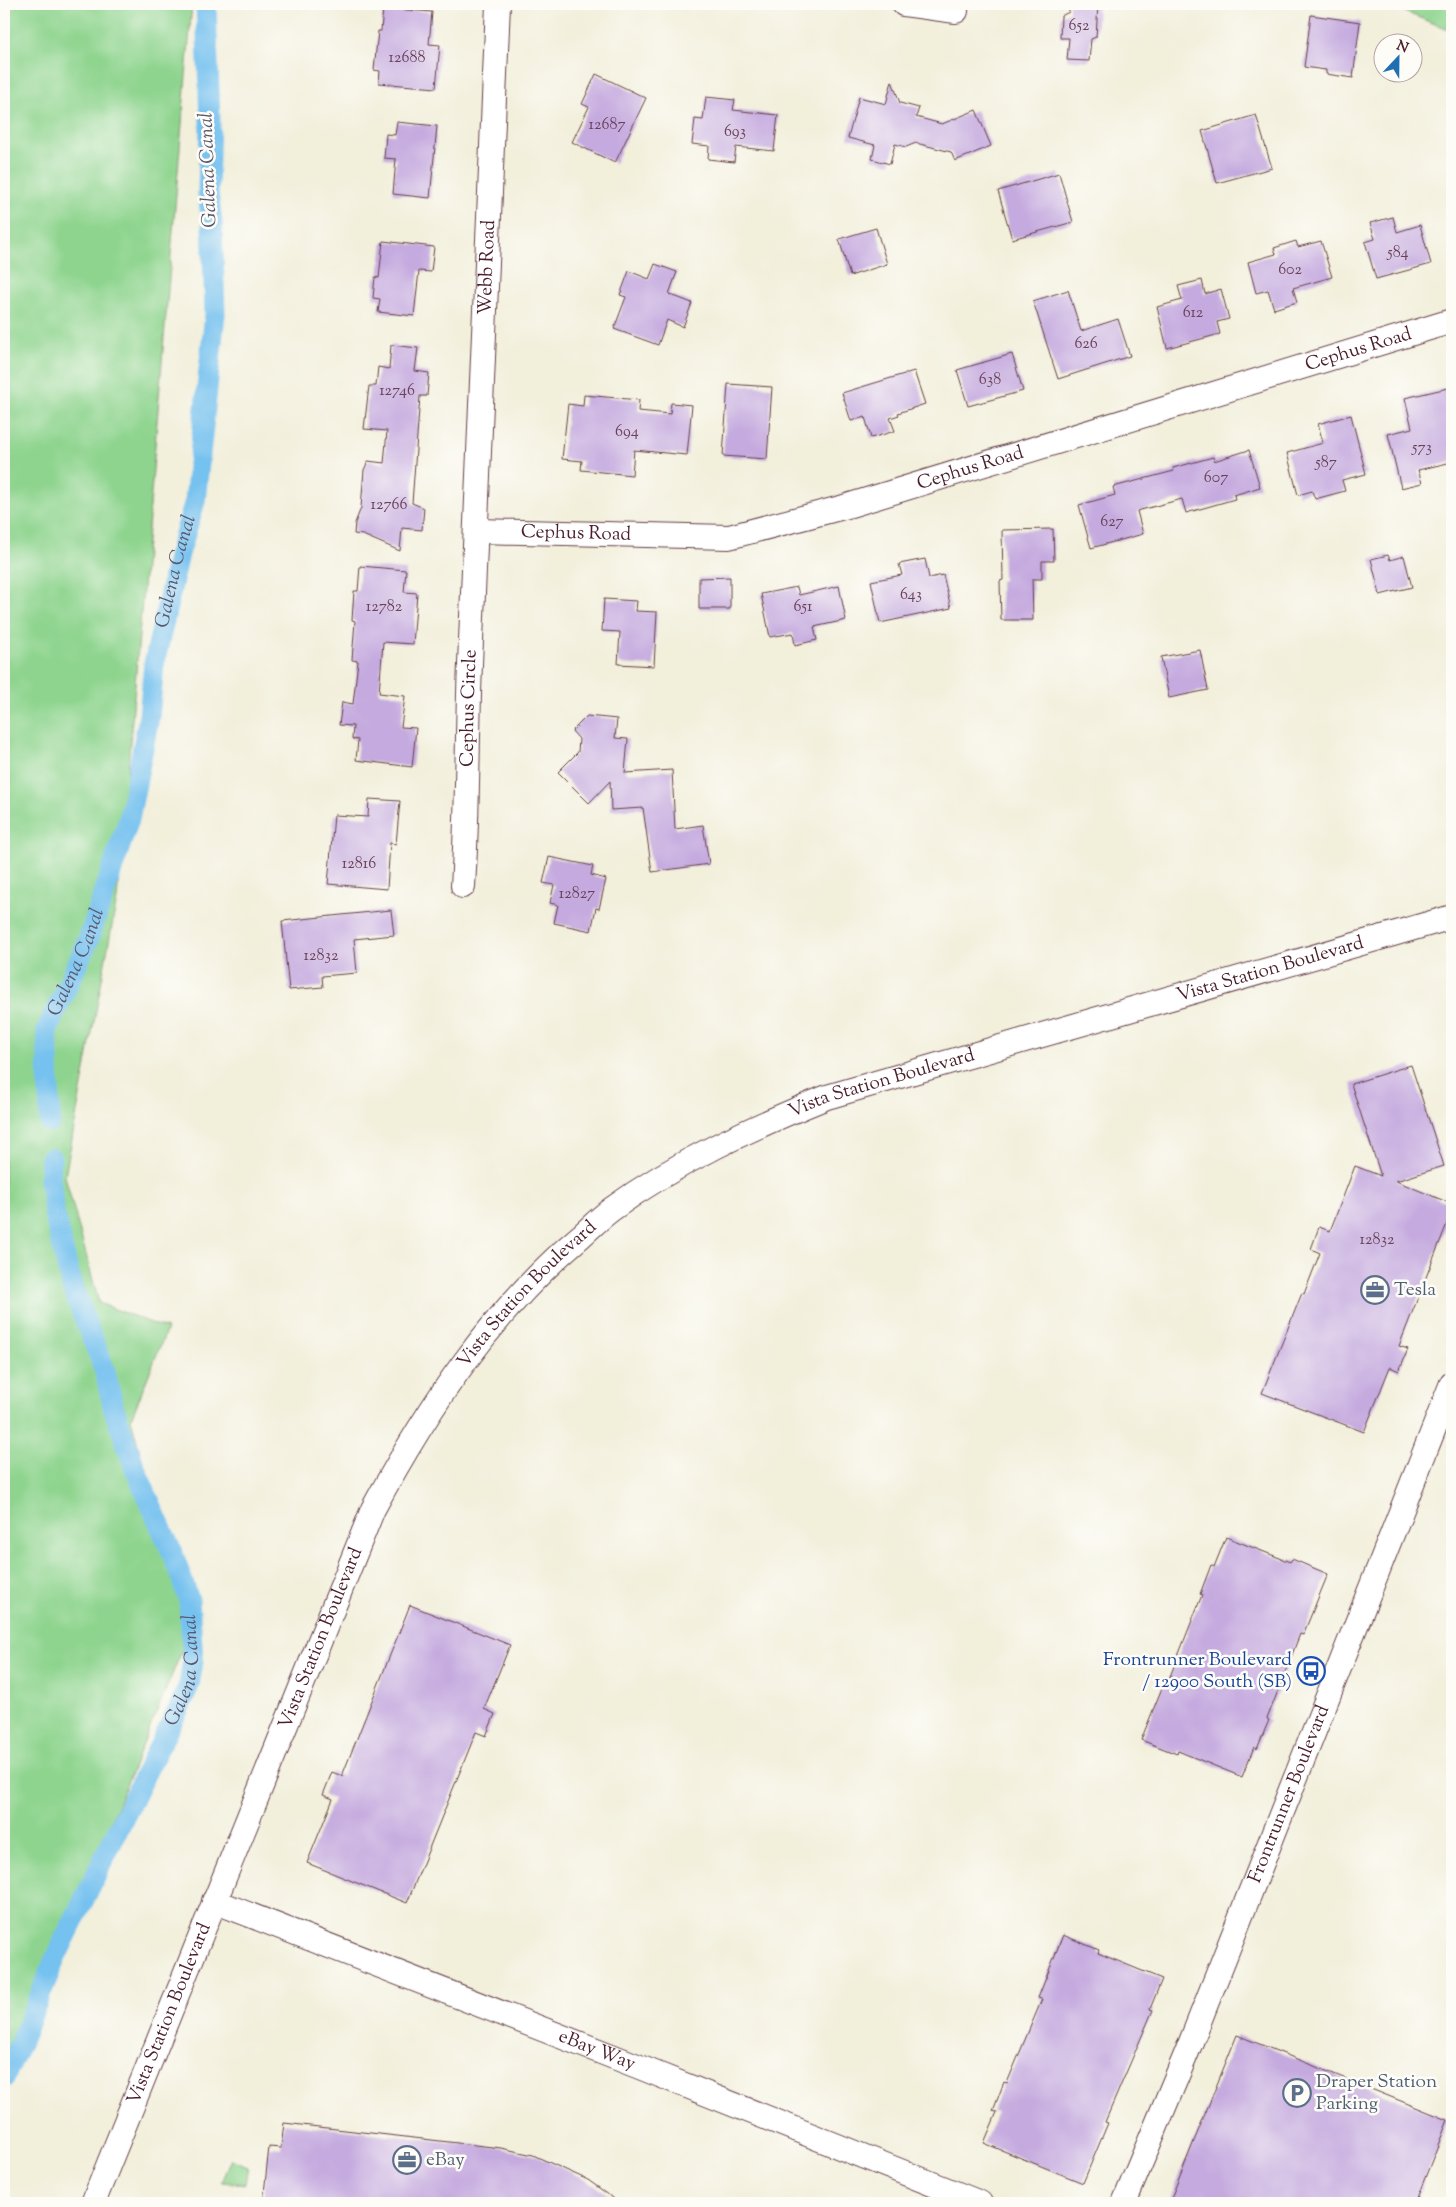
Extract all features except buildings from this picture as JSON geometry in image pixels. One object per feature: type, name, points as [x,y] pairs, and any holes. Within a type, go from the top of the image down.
[{"type":"street","name":"Webb Road","points":[[478,531],[498,4]]},
{"type":"street","points":[[904,4],[956,11]]},
{"type":"street","name":"Cephus Road","points":[[478,531],[729,537],[844,507],[1452,321]]},
{"type":"street","name":"Cephus Circle","points":[[463,886],[466,844],[468,720],[478,531]]},
{"type":"street","name":"Vista Station Boulevard","points":[[93,2203],[373,1509],[402,1454],[424,1419],[475,1348],[516,1298],[559,1255],[612,1210],[665,1175],[768,1122],[827,1097],[1452,917]]},
{"type":"street","name":"Frontrunner Boulevard","points":[[1124,2203],[1187,2052],[1452,1383]]},
{"type":"street","name":"eBay Way","points":[[214,1900],[980,2203]]},
{"type":"green space","points":[[4,4],[192,4],[117,899],[65,1176],[99,1303],[167,1329],[131,1419],[189,1634],[4,2079]]},
{"type":"green space","points":[[1385,4],[1452,4],[1452,31]]},
{"type":"green space","points":[[231,2159],[248,2166],[245,2184],[221,2182]]},
{"type":"waterway","name":"Galena Canal","points":[[50,1122],[47,1030],[88,941],[129,819],[149,717],[154,664],[179,554],[195,501],[215,314],[212,222],[208,193],[210,122],[206,4]]},
{"type":"waterway","name":"Galena Canal","points":[[4,2078],[55,1959],[179,1708],[189,1685],[193,1661],[189,1600],[174,1557],[136,1471],[114,1409],[104,1368],[72,1287],[54,1213],[50,1178],[51,1158]]},
{"type":"place","name":"Tesla","points":[[1375,1290]]},
{"type":"place","name":"Frontrunner Boulevard / 12900 South (SB)","points":[[1311,1671]]},
{"type":"place","name":"Draper Station Parking","points":[[1297,2093]]},
{"type":"place","name":"eBay","points":[[407,2160]]}]
